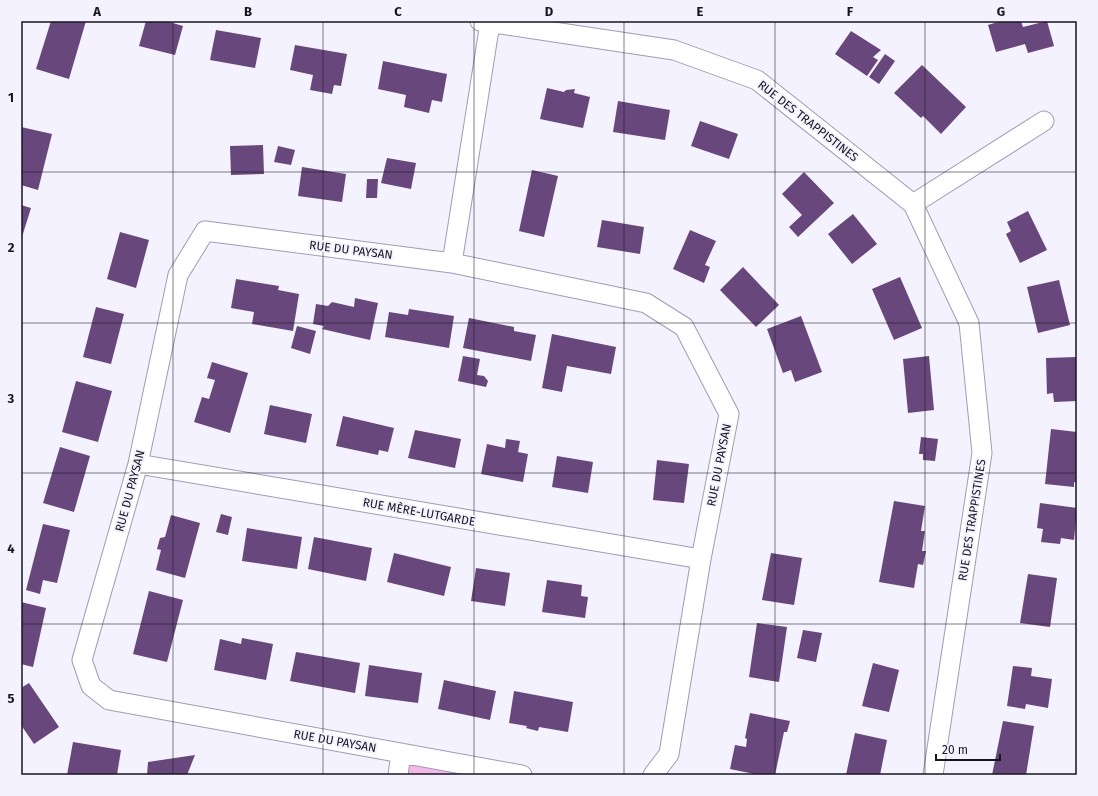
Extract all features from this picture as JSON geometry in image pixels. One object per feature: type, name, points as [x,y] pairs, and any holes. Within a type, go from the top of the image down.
[{"type":"street","name":"RUE DES TRAPPISTINES","points":[[485,22],[674,50],[757,80],[914,204],[969,323],[982,454],[933,775]]},
{"type":"street","points":[[452,263],[485,22]]},
{"type":"street","points":[[914,204],[1044,121]]},
{"type":"street","name":"RUE DU PAYSAN","points":[[522,775],[109,700],[91,686],[82,660],[138,464],[178,275],[205,231],[452,263],[646,303],[684,327],[729,414],[701,559],[669,754],[653,775]]},
{"type":"street","name":"RUE MÈRE-LUTGARDE","points":[[138,464],[701,559]]},
{"type":"street","points":[[398,775],[401,753]]},
{"type":"shaded area","points":[[401,753],[522,775],[398,775]]},
{"type":"building","points":[[51,21],[86,21],[69,79],[36,69]]},
{"type":"building","points":[[146,21],[166,21],[183,26],[175,55],[139,46]]},
{"type":"building","points":[[1001,21],[1021,21],[1023,27],[1047,21],[1054,46],[1028,53],[1025,44],[996,52],[988,25]]},
{"type":"building","points":[[216,30],[261,38],[255,68],[210,60]]},
{"type":"building","points":[[851,31],[881,50],[873,57],[878,60],[867,76],[835,54]]},
{"type":"building","points":[[295,45],[347,54],[341,86],[334,85],[332,94],[310,90],[313,75],[290,70]]},
{"type":"building","points":[[885,54],[895,61],[879,84],[869,77]]},
{"type":"building","points":[[383,61],[447,74],[442,102],[432,100],[429,113],[404,107],[406,95],[378,89]]},
{"type":"building","points":[[922,65],[966,107],[941,134],[923,116],[921,118],[894,93]]},
{"type":"building","points":[[547,88],[564,92],[566,90],[575,89],[574,93],[590,97],[583,128],[540,119]]},
{"type":"building","points":[[618,101],[670,110],[665,140],[613,132]]},
{"type":"building","points":[[700,121],[738,134],[729,159],[691,146]]},
{"type":"building","points":[[21,127],[52,134],[38,190],[21,185]]},
{"type":"building","points":[[263,145],[264,174],[231,175],[230,146]]},
{"type":"building","points":[[278,146],[295,150],[291,165],[274,162]]},
{"type":"building","points":[[387,158],[416,163],[411,189],[381,183]]},
{"type":"building","points":[[302,167],[346,174],[342,202],[298,196]]},
{"type":"building","points":[[532,170],[558,176],[544,237],[519,231]]},
{"type":"building","points":[[804,172],[834,203],[798,237],[789,227],[802,215],[782,194]]},
{"type":"building","points":[[367,179],[378,179],[377,198],[366,198]]},
{"type":"building","points":[[21,205],[31,208],[21,240]]},
{"type":"building","points":[[1028,211],[1047,250],[1020,263],[1006,234],[1011,231],[1007,222]]},
{"type":"building","points":[[853,214],[877,244],[852,264],[828,234]]},
{"type":"building","points":[[602,220],[644,227],[640,254],[597,247]]},
{"type":"building","points":[[690,230],[716,241],[705,265],[710,267],[704,283],[673,269]]},
{"type":"building","points":[[120,232],[149,240],[136,288],[107,279]]},
{"type":"building","points":[[743,267],[779,305],[756,327],[720,290]]},
{"type":"building","points":[[900,277],[922,328],[894,340],[872,289]]},
{"type":"building","points":[[236,279],[279,286],[278,290],[299,294],[293,331],[252,324],[254,312],[231,308]]},
{"type":"building","points":[[1059,280],[1070,325],[1038,333],[1027,287]]},
{"type":"building","points":[[355,298],[378,303],[370,340],[322,329],[324,326],[313,324],[316,304],[328,306],[332,302],[354,307]]},
{"type":"building","points":[[96,307],[124,314],[111,364],[83,357]]},
{"type":"building","points":[[409,309],[454,316],[449,348],[385,337],[389,312],[408,315]]},
{"type":"building","points":[[801,316],[822,372],[795,382],[791,370],[783,373],[767,329]]},
{"type":"building","points":[[469,318],[514,327],[514,331],[536,335],[531,361],[463,348]]},
{"type":"building","points":[[297,326],[316,331],[310,354],[291,348]]},
{"type":"building","points":[[552,334],[616,347],[611,374],[567,366],[562,392],[542,388]]},
{"type":"building","points":[[463,356],[480,359],[477,375],[484,376],[488,381],[486,387],[458,381]]},
{"type":"building","points":[[929,356],[934,410],[908,413],[903,359]]},
{"type":"building","points":[[1076,357],[1077,401],[1054,402],[1053,393],[1047,394],[1046,358]]},
{"type":"building","points":[[212,362],[248,373],[230,433],[194,422],[202,397],[209,399],[215,380],[207,378]]},
{"type":"building","points":[[76,381],[112,391],[98,442],[62,432]]},
{"type":"building","points":[[270,405],[312,414],[306,443],[264,434]]},
{"type":"building","points":[[343,416],[394,428],[388,452],[379,450],[378,455],[336,446]]},
{"type":"building","points":[[1051,429],[1077,432],[1077,483],[1074,482],[1074,487],[1045,484]]},
{"type":"building","points":[[415,430],[461,439],[455,468],[408,458]]},
{"type":"building","points":[[921,437],[938,439],[935,461],[923,460],[923,454],[919,454]]},
{"type":"building","points":[[506,439],[520,441],[518,452],[528,454],[523,482],[481,474],[487,444],[505,448]]},
{"type":"building","points":[[60,447],[90,456],[74,512],[43,503]]},
{"type":"building","points":[[557,456],[593,462],[588,493],[552,487]]},
{"type":"building","points":[[657,460],[689,464],[684,503],[653,500]]},
{"type":"building","points":[[894,501],[925,506],[921,531],[925,531],[922,551],[926,551],[923,565],[918,564],[914,588],[879,582]]},
{"type":"building","points":[[1040,503],[1077,508],[1074,540],[1061,538],[1060,544],[1041,542],[1043,529],[1037,528]]},
{"type":"building","points":[[221,514],[232,517],[228,535],[216,532]]},
{"type":"building","points":[[171,515],[200,523],[185,578],[156,570],[161,550],[157,549],[160,538],[165,537]]},
{"type":"building","points":[[43,524],[70,530],[57,583],[43,580],[40,594],[26,590]]},
{"type":"building","points":[[247,528],[302,537],[297,569],[242,561]]},
{"type":"building","points":[[314,537],[372,548],[366,581],[308,569]]},
{"type":"building","points":[[394,553],[451,567],[444,596],[387,582]]},
{"type":"building","points":[[771,553],[802,558],[794,605],[762,600]]},
{"type":"building","points":[[476,568],[510,573],[505,606],[471,601]]},
{"type":"building","points":[[1028,574],[1057,578],[1050,627],[1020,623]]},
{"type":"building","points":[[547,580],[582,585],[581,596],[588,597],[585,618],[542,612]]},
{"type":"building","points":[[149,591],[183,600],[167,662],[133,654]]},
{"type":"building","points":[[21,602],[46,608],[33,667],[21,664]]},
{"type":"building","points":[[757,623],[787,627],[779,682],[749,677]]},
{"type":"building","points":[[803,630],[822,633],[816,662],[797,658]]},
{"type":"building","points":[[242,638],[273,644],[266,680],[214,670],[220,639],[241,644]]},
{"type":"building","points":[[296,652],[360,663],[355,693],[290,681]]},
{"type":"building","points":[[873,663],[899,670],[889,712],[862,706]]},
{"type":"building","points":[[369,665],[422,673],[418,703],[365,696]]},
{"type":"building","points":[[1013,666],[1032,668],[1031,676],[1052,679],[1048,708],[1026,704],[1025,709],[1007,706]]},
{"type":"building","points":[[444,680],[496,691],[490,720],[438,709]]},
{"type":"building","points":[[29,683],[59,727],[34,744],[21,725],[21,688]]},
{"type":"building","points":[[514,691],[573,702],[568,732],[539,727],[538,731],[526,728],[527,726],[509,723]]},
{"type":"building","points":[[750,713],[790,721],[787,732],[784,732],[775,775],[759,775],[730,769],[735,745],[746,747],[747,739],[745,738]]},
{"type":"building","points":[[1003,721],[1034,726],[1026,775],[992,775]]},
{"type":"building","points":[[855,733],[887,740],[880,775],[846,775]]},
{"type":"building","points":[[73,742],[121,750],[117,775],[67,775]]},
{"type":"building","points":[[195,755],[187,775],[147,775],[148,762]]}]
